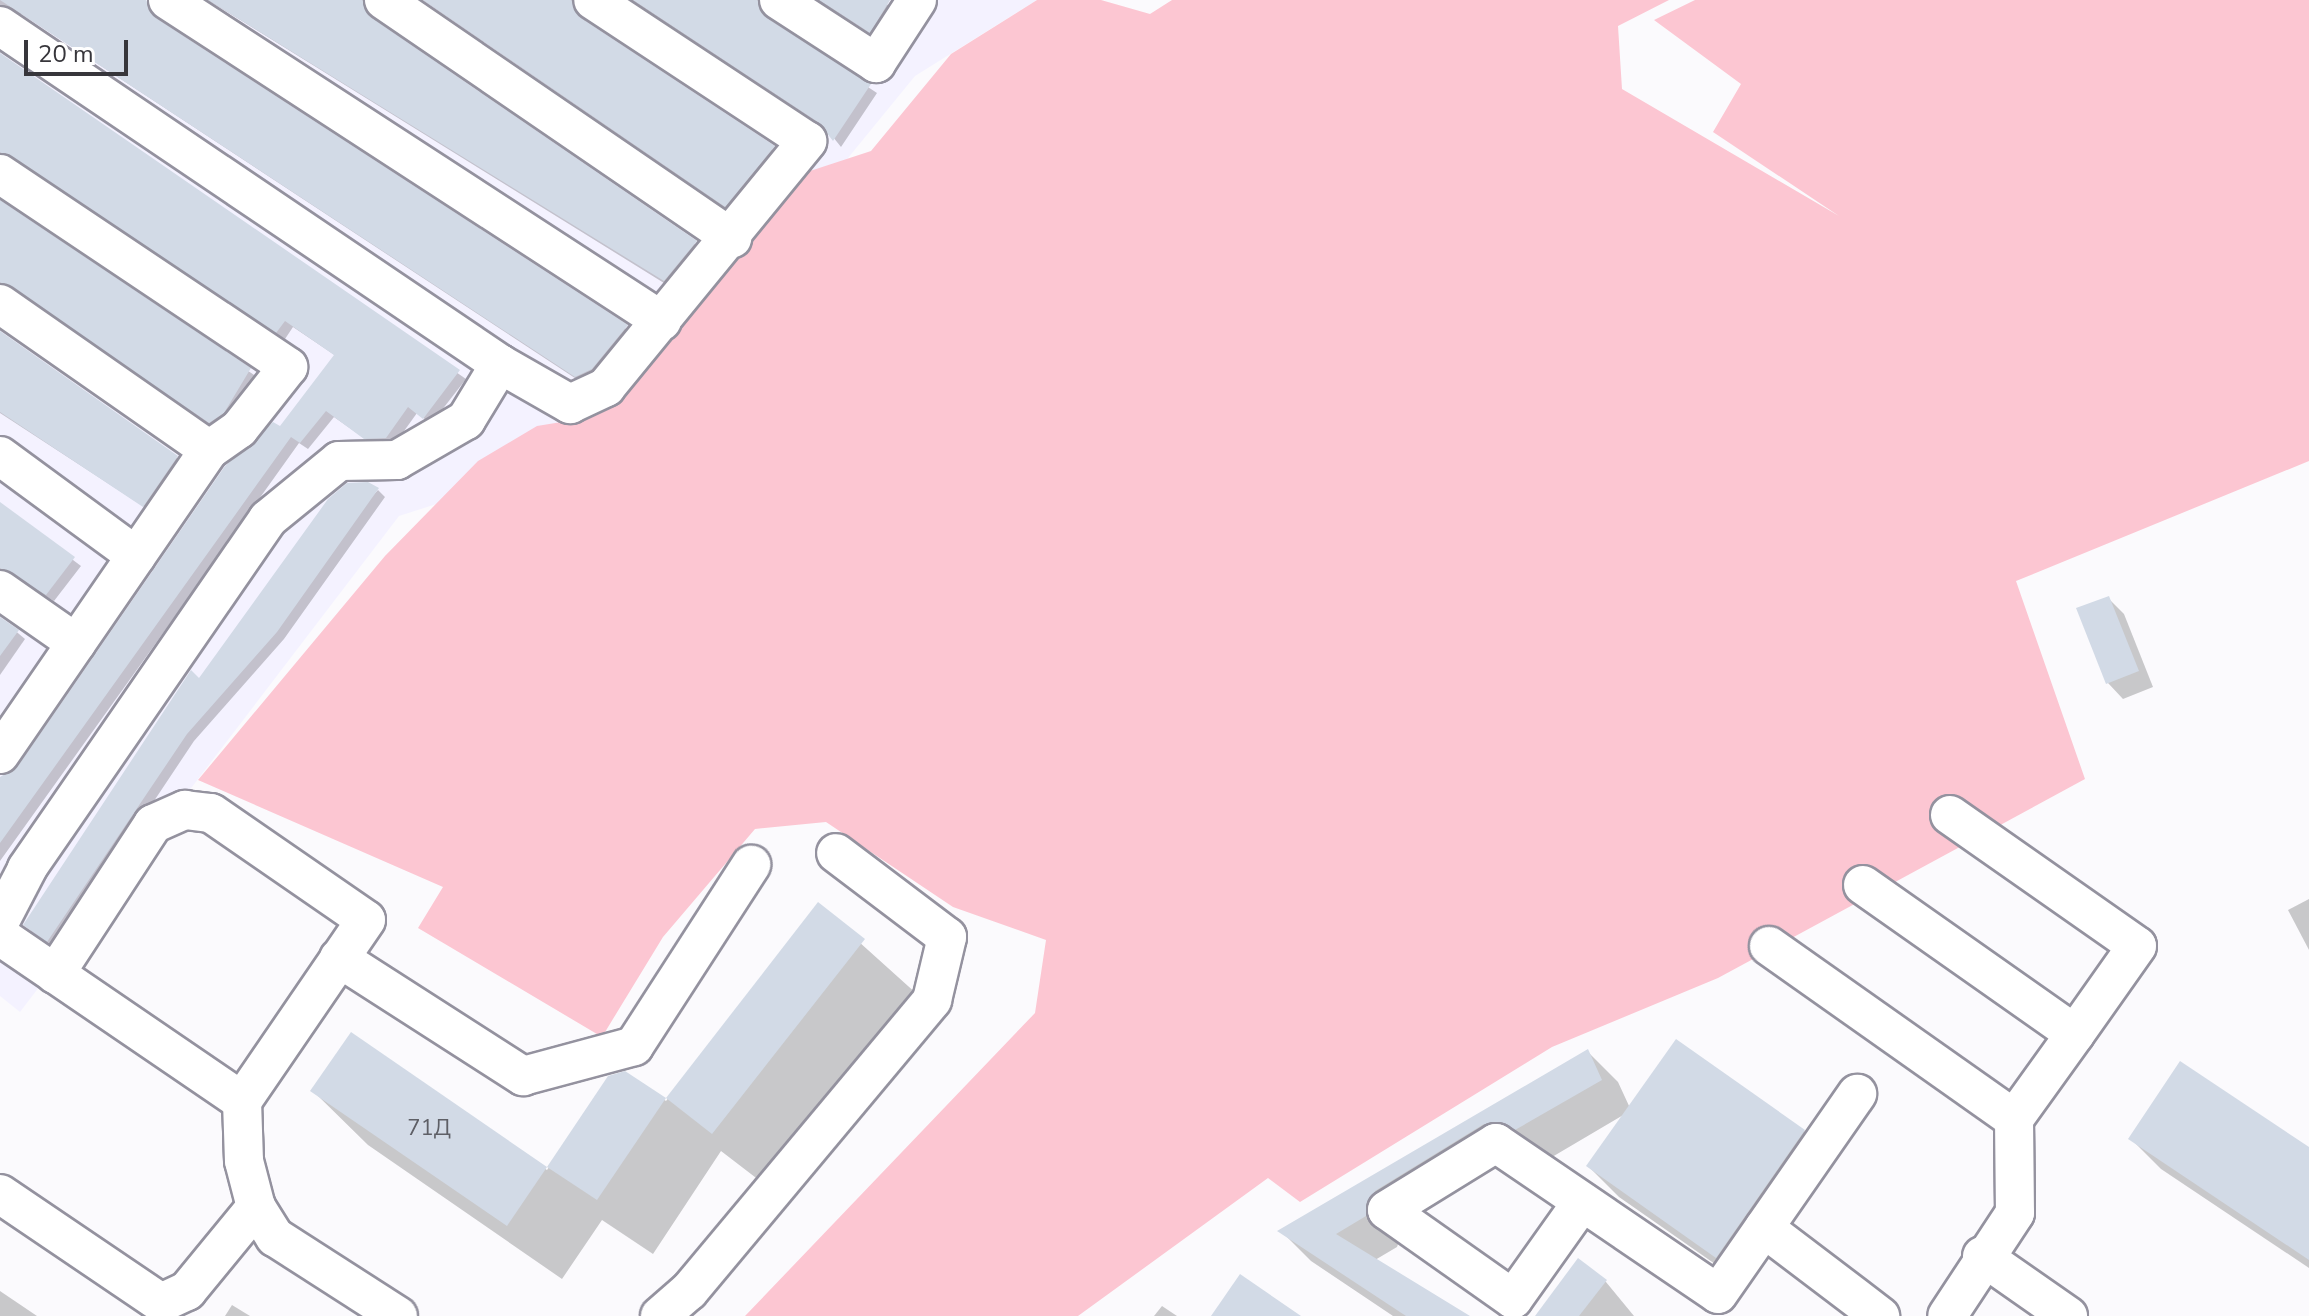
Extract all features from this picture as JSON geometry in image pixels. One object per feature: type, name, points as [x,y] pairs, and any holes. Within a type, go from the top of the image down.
[{"type":"lane","points":[[168,0],[662,321]]},
{"type":"lane","points":[[384,0],[732,238]]},
{"type":"lane","points":[[0,26],[500,364],[570,404],[606,387],[732,238],[807,141],[593,0]]},
{"type":"lane","points":[[779,0],[876,63],[917,0]]},
{"type":"lane","points":[[0,174],[288,367],[239,429],[209,450],[3,744]]},
{"type":"lane","points":[[0,304],[209,450]]},
{"type":"lane","points":[[0,921],[27,869],[268,519],[339,461],[397,460],[466,420],[500,364]]},
{"type":"lane","points":[[0,456],[136,556]]},
{"type":"lane","points":[[0,590],[76,643]]},
{"type":"lane","points":[[55,974],[153,824],[197,809],[366,920],[242,1101],[256,1207],[275,1237],[400,1315]]},
{"type":"lane","points":[[1947,1316],[1982,1256],[2015,1213],[2014,1119],[2137,946],[1950,815]]},
{"type":"lane","points":[[660,1316],[689,1291],[932,1000],[947,937],[836,853]]},
{"type":"lane","points":[[339,958],[523,1076],[634,1046],[751,865]]},
{"type":"lane","points":[[1863,885],[2075,1034]]},
{"type":"lane","points":[[0,936],[242,1101]]},
{"type":"lane","points":[[1769,946],[2014,1119]]},
{"type":"lane","points":[[1582,1202],[1513,1299],[1387,1210],[1496,1143],[1718,1294],[1857,1094]]},
{"type":"lane","points":[[0,1194],[153,1303],[187,1291],[256,1207]]},
{"type":"lane","points":[[1764,1228],[1880,1316]]},
{"type":"lane","points":[[1982,1256],[2068,1316]]},
{"type":"shaded area","points":[[0,0],[1037,0],[915,76],[611,448],[399,516],[20,1012],[0,996]]},
{"type":"shaded area","points":[[1037,0],[1101,0],[1150,14],[1172,0],[1669,0],[1618,26],[1622,89],[1839,216],[1713,132],[1741,84],[1654,20],[1695,0],[2309,0],[2309,461],[2016,581],[2085,779],[1718,978],[1552,1047],[1300,1202],[1268,1178],[1078,1316],[745,1316],[1035,1013],[1046,940],[953,907],[826,822],[755,829],[663,937],[602,1037],[418,928],[443,887],[198,780],[385,556],[478,461],[537,426],[592,417],[807,172],[871,151],[951,54]]},
{"type":"building","points":[[0,0],[146,0],[156,18],[628,325],[592,369],[575,377]]},
{"type":"building","points":[[208,0],[362,0],[372,18],[697,241],[664,281]]},
{"type":"building","points":[[423,0],[571,0],[581,18],[775,146],[725,207]]},
{"type":"building","points":[[633,0],[757,0],[767,18],[871,84],[833,141],[819,123]]},
{"type":"building","points":[[819,0],[890,0],[870,33]]},
{"type":"building","points":[[0,53],[460,370],[423,419],[408,407],[386,438],[364,439],[326,411],[300,443],[291,437],[0,843],[0,777],[18,766],[225,466],[273,422],[280,426],[334,355],[285,321],[276,333],[0,152]]},
{"type":"building","points":[[0,200],[251,368],[224,413],[209,423],[0,282]]},
{"type":"building","points":[[0,331],[178,456],[143,507],[0,412]]},
{"type":"building","points":[[368,482],[379,488],[277,632],[187,734],[47,942],[23,925],[191,670],[199,678],[328,499],[347,483]]},
{"type":"building","points":[[0,502],[75,557],[46,595],[0,568]]},
{"type":"building","points":[[2109,596],[2139,671],[2106,684],[2076,608]]},
{"type":"building","points":[[0,617],[19,630],[0,656]]},
{"type":"building","points":[[818,902],[865,939],[712,1134],[666,1098]]},
{"type":"building","points":[[351,1032],[547,1167],[507,1226],[310,1091]]},
{"type":"building","points":[[1676,1039],[1805,1130],[1716,1258],[1586,1166]]},
{"type":"building","points":[[1588,1049],[1602,1080],[1515,1130],[1484,1124],[1375,1191],[1366,1216],[1336,1234],[1470,1316],[1406,1316],[1277,1231]]},
{"type":"building","points":[[2180,1061],[2309,1147],[2309,1260],[2128,1139]]},
{"type":"building","points":[[625,1071],[666,1098],[597,1200],[547,1167],[608,1076]]},
{"type":"building","points":[[1578,1258],[1607,1280],[1579,1316],[1535,1316]]},
{"type":"building","points":[[1240,1274],[1301,1316],[1211,1316]]}]
